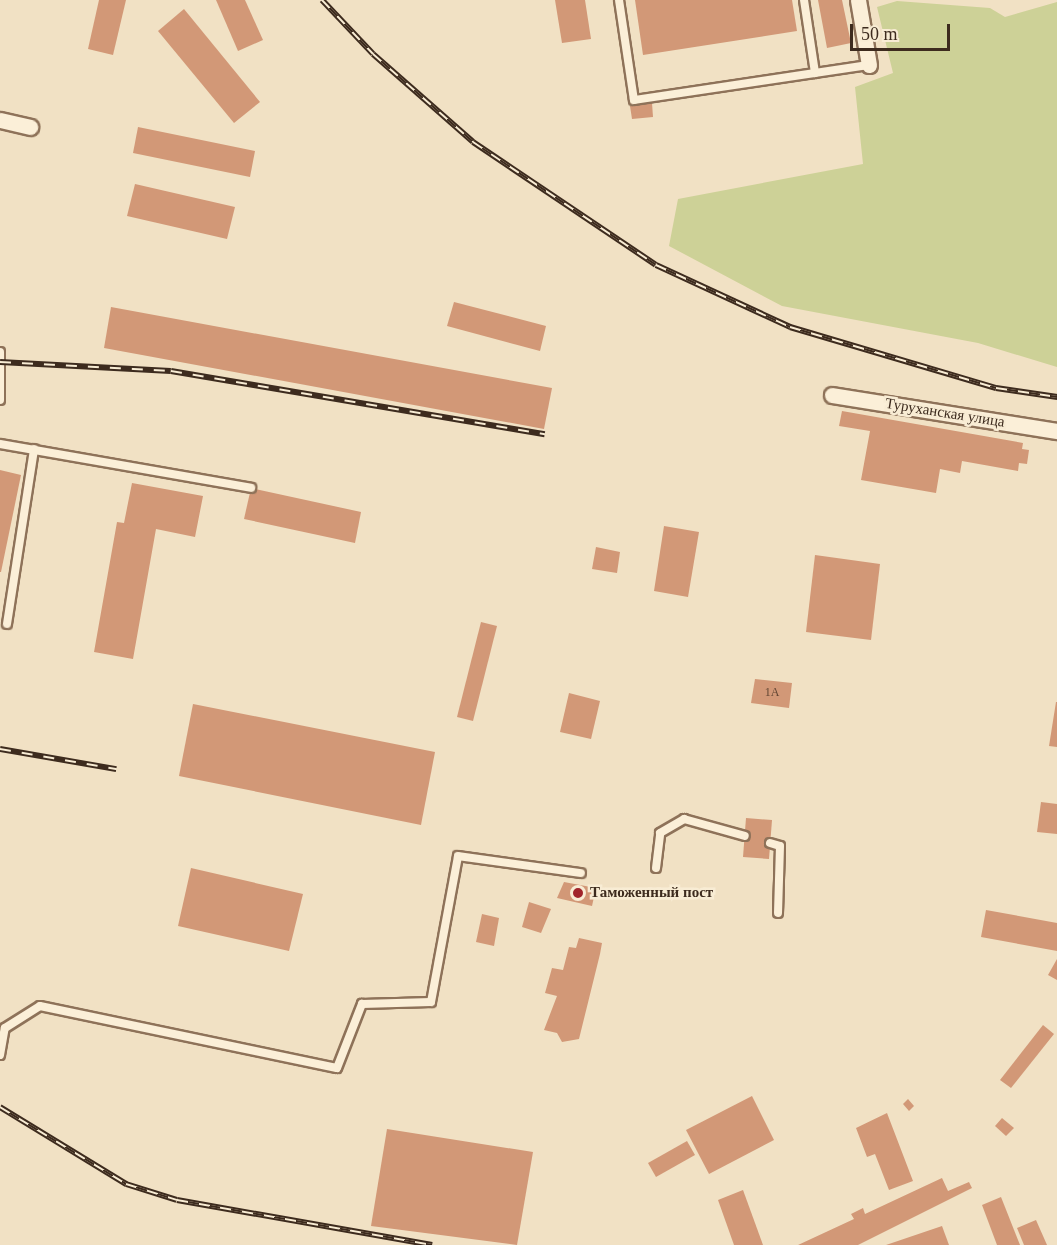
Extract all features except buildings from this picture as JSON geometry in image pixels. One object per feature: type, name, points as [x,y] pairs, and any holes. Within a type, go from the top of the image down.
[{"type":"street","points":[[858,0],[869,65]]},
{"type":"street","points":[[0,120],[30,127]]},
{"type":"street","name":"Туруханская улица","points":[[832,395],[1057,431]]},
{"type":"lane","points":[[619,0],[634,100],[869,65]]},
{"type":"lane","points":[[804,0],[816,73]]},
{"type":"lane","points":[[0,352],[0,400]]},
{"type":"lane","points":[[0,444],[251,488]]},
{"type":"lane","points":[[7,624],[34,449]]},
{"type":"lane","points":[[656,868],[660,833],[684,819],[744,836]]},
{"type":"lane","points":[[770,843],[780,846],[778,914]]},
{"type":"lane","points":[[0,1055],[4,1028],[40,1006],[337,1068],[362,1004],[431,1002],[458,856],[581,873]]},
{"type":"green space","points":[[897,1],[990,8],[1005,17],[1057,2],[1057,367],[978,343],[782,306],[669,246],[678,199],[863,164],[855,87],[893,73],[877,7]]},
{"type":"railway","points":[[322,0],[373,54],[473,142],[656,265],[790,327],[996,388],[1057,397]]},
{"type":"railway","points":[[0,362],[171,371],[545,434]]},
{"type":"railway","points":[[0,749],[116,769]]},
{"type":"railway","points":[[0,1107],[126,1184],[177,1200],[432,1245]]},
{"type":"place","name":"Таможенный пост","points":[[578,893]]}]
